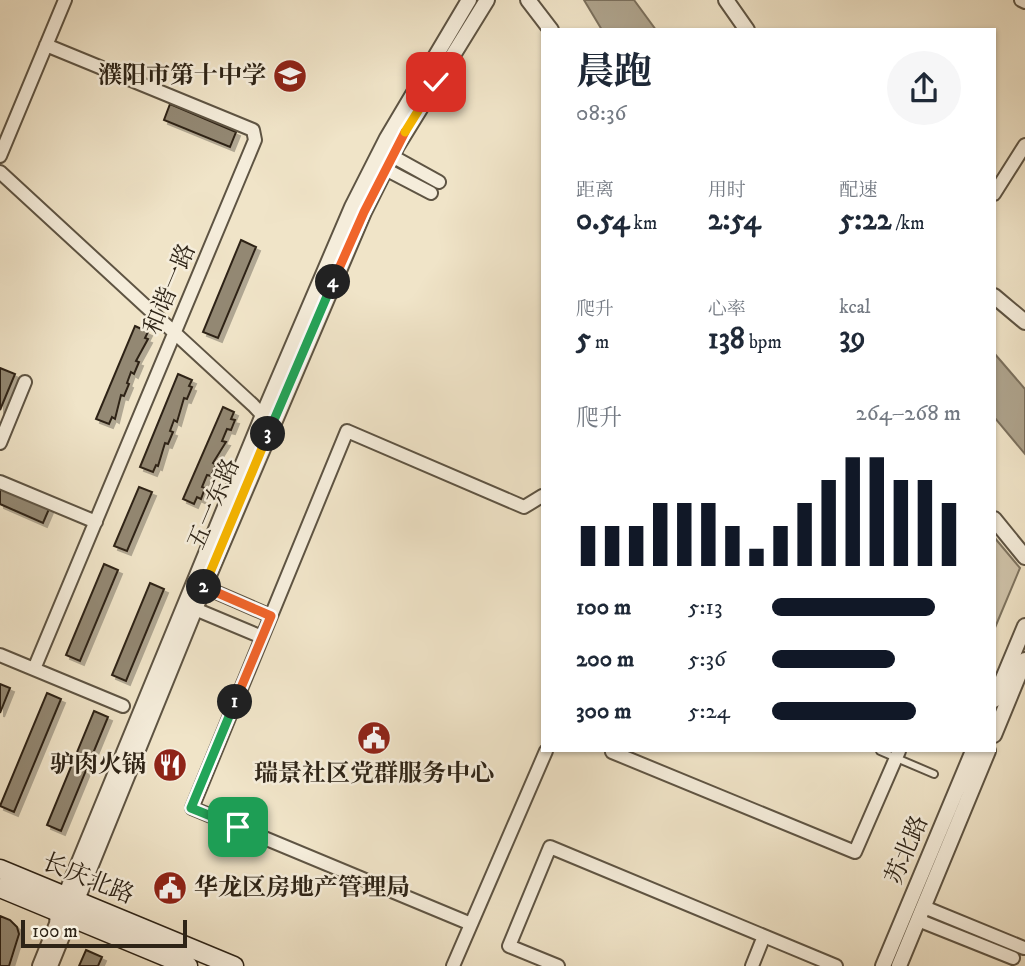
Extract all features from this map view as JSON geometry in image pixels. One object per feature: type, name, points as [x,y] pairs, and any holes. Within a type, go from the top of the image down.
[{"type":"main road","name":"长庆北路","points":[[0,869],[67,907],[188,966]]},
{"type":"main road","name":"长庆北路","points":[[0,888],[67,907],[234,966]]},
{"type":"street","points":[[0,156],[65,0]]},
{"type":"street","name":"五一东路","points":[[50,966],[67,907],[368,173],[469,0]]},
{"type":"street","name":"五一东路","points":[[40,966],[195,609],[267,420],[388,163],[487,0]]},
{"type":"street","points":[[528,0],[549,28]]},
{"type":"street","points":[[726,0],[746,28]]},
{"type":"street","name":"和谐一路","points":[[34,669],[255,140],[253,130],[46,45]]},
{"type":"street","points":[[996,191],[1025,145]]},
{"type":"street","points":[[388,163],[439,182]]},
{"type":"street","points":[[388,163],[431,193]]},
{"type":"street","points":[[0,172],[267,420]]},
{"type":"street","points":[[996,298],[1025,322]]},
{"type":"street","points":[[0,443],[25,382]]},
{"type":"street","points":[[471,924],[191,808],[347,431],[524,507],[541,497]]},
{"type":"street","points":[[0,482],[96,522]]},
{"type":"street","points":[[996,521],[1025,557]]},
{"type":"street","points":[[204,587],[271,616]]},
{"type":"street","points":[[195,609],[262,637]]},
{"type":"street","points":[[996,695],[1025,626]]},
{"type":"street","points":[[0,655],[123,706]]},
{"type":"street","points":[[996,730],[1025,660]]},
{"type":"street","points":[[453,966],[546,752]]},
{"type":"street","points":[[612,752],[855,852],[897,755]]},
{"type":"street","name":"苏北路","points":[[883,966],[973,752]]},
{"type":"street","name":"苏北路","points":[[899,966],[988,752]]},
{"type":"street","points":[[558,966],[509,946],[550,847],[836,966]]},
{"type":"street","points":[[921,913],[1024,947],[1014,962],[921,913]]},
{"type":"street","points":[[752,966],[764,936]]},
{"type":"lane","points":[[897,755],[934,775]]},
{"type":"shaded area","points":[[584,0],[634,0],[655,28],[601,28]]},
{"type":"shaded area","points":[[996,355],[1025,389],[1025,454],[996,419]]},
{"type":"shaded area","points":[[996,539],[1020,568],[996,625]]},
{"type":"building","points":[[170,104],[236,132],[230,147],[164,120]]},
{"type":"building","points":[[241,240],[256,247],[218,338],[203,332]]},
{"type":"building","points":[[135,326],[148,332],[145,338],[148,339],[136,361],[139,362],[134,374],[131,372],[124,396],[121,395],[115,419],[112,417],[109,424],[96,419]]},
{"type":"building","points":[[0,368],[15,374],[0,410]]},
{"type":"building","points":[[178,374],[192,380],[189,386],[192,387],[187,399],[184,398],[177,422],[174,420],[170,431],[173,432],[168,444],[165,443],[158,466],[156,465],[153,472],[140,467]]},
{"type":"building","points":[[223,407],[234,412],[231,419],[235,420],[231,430],[227,429],[222,441],[226,442],[213,463],[216,465],[211,476],[207,475],[201,499],[197,497],[194,504],[183,499]]},
{"type":"building","points":[[139,487],[152,492],[127,551],[114,546]]},
{"type":"building","points":[[0,488],[49,509],[43,523],[0,504]]},
{"type":"building","points":[[104,564],[118,570],[80,661],[66,655]]},
{"type":"building","points":[[150,583],[164,589],[126,681],[112,675]]},
{"type":"building","points":[[0,684],[10,688],[0,713]]},
{"type":"building","points":[[47,693],[61,699],[14,812],[0,806]]},
{"type":"building","points":[[94,711],[108,717],[61,831],[47,825]]},
{"type":"building","points":[[0,916],[10,920],[17,927],[19,934],[9,966],[0,966]]},
{"type":"building","points":[[86,950],[102,957],[98,966],[79,966]]},
{"type":"place","name":"濮阳市第十中学","points":[[290,76]]},
{"type":"place","name":"瑞景社区党群服务中心","points":[[374,738]]},
{"type":"place","name":"驴肉火锅","points":[[170,765]]},
{"type":"place","name":"华龙区房地产管理局","points":[[170,888]]},
{"type":"route","points":[[238,827],[191,808],[271,616],[204,587],[364,212],[397,146],[436,82]]}]
